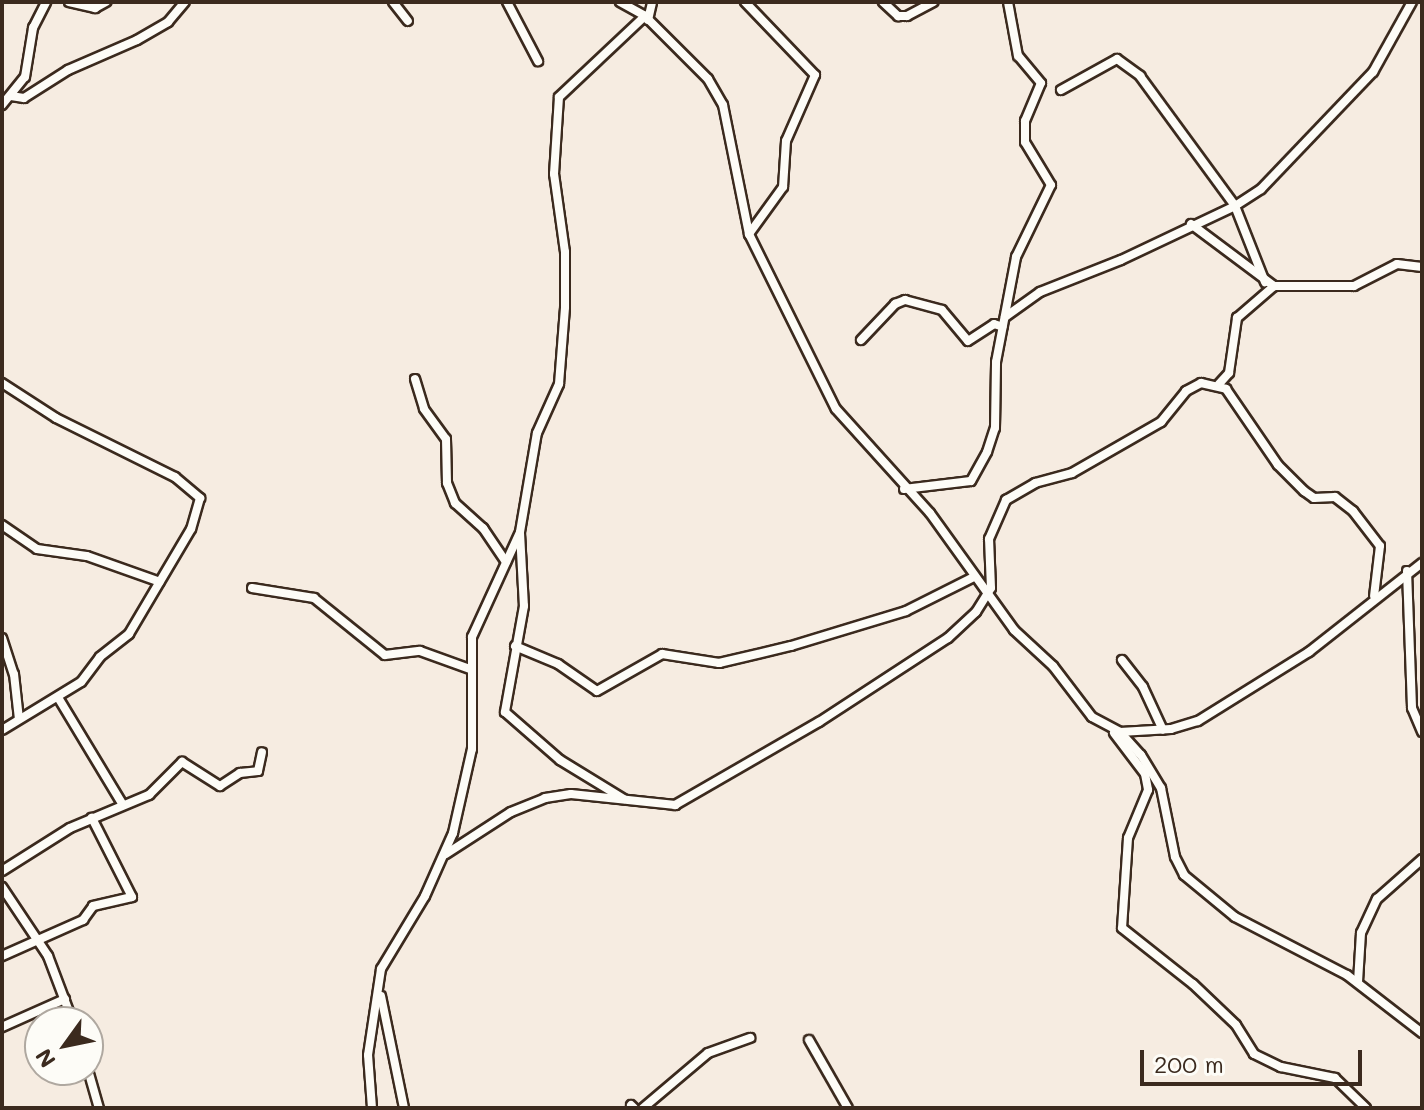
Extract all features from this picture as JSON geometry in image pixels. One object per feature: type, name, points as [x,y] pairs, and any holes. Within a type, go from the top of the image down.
[{"type":"street","points":[[2,105],[25,77],[33,28],[46,2]]},
{"type":"street","points":[[69,2],[95,8],[106,2]]},
{"type":"street","points":[[11,96],[24,98],[68,70],[137,40],[168,22],[185,2]]},
{"type":"street","points":[[393,2],[408,21]]},
{"type":"street","points":[[507,2],[538,61]]},
{"type":"street","points":[[620,2],[646,18],[708,79],[723,105],[749,234],[819,382],[854,435],[930,513],[974,577],[1024,641],[1053,666],[1085,711],[1115,731],[1161,788],[1177,866],[1192,884],[1250,926],[1358,982],[1422,1033]]},
{"type":"street","points":[[629,802],[560,760],[511,720],[504,703],[524,606],[520,532],[537,433],[553,405],[560,378],[565,293],[554,174],[559,97],[646,18],[652,2]]},
{"type":"street","points":[[745,2],[815,75],[786,141],[783,187],[749,234]]},
{"type":"street","points":[[883,2],[898,16],[907,16],[933,2]]},
{"type":"street","points":[[904,489],[966,483],[975,475],[995,428],[993,384],[1016,257],[1051,185],[1025,142],[1025,121],[1041,83],[1018,56],[1008,2]]},
{"type":"street","points":[[861,340],[895,304],[905,300],[942,310],[968,341],[994,324],[1004,322],[1040,292],[1121,260],[1191,224],[1235,206],[1261,189],[1373,72],[1412,2]]},
{"type":"street","points":[[1061,90],[1121,59],[1159,99],[1235,206],[1265,282]]},
{"type":"street","points":[[1191,224],[1274,286],[1354,286],[1397,264],[1422,267]]},
{"type":"street","points":[[446,854],[511,812],[545,798],[571,794],[660,807],[688,800],[928,652],[988,596],[993,582],[991,525],[1006,500],[1035,483],[1072,473],[1161,422],[1193,386],[1219,384],[1229,373],[1237,318],[1274,286]]},
{"type":"street","points":[[415,379],[424,409],[446,439],[450,493],[506,562]]},
{"type":"street","points":[[2,383],[56,418],[175,477],[197,494],[200,501],[191,529],[129,634],[59,699],[2,730]]},
{"type":"street","points":[[1219,384],[1292,481],[1314,498],[1342,501],[1380,546],[1374,596]]},
{"type":"street","points":[[2,525],[37,549],[87,556],[160,582]]},
{"type":"street","points":[[372,1108],[368,1055],[385,960],[446,854],[472,749],[470,669],[476,621],[520,532]]},
{"type":"street","points":[[1115,731],[1163,730],[1191,724],[1266,681],[1334,634],[1374,596],[1422,563]]},
{"type":"street","points":[[1407,571],[1412,708],[1422,732]]},
{"type":"street","points":[[515,646],[558,664],[597,691],[662,654],[719,663],[791,646],[906,611],[974,577]]},
{"type":"street","points":[[252,588],[314,598],[385,655],[420,651],[470,669]]},
{"type":"street","points":[[2,638],[14,674],[19,719]]},
{"type":"street","points":[[1122,660],[1143,687],[1163,730]]},
{"type":"street","points":[[59,699],[123,805]]},
{"type":"street","points":[[1115,731],[1145,774],[1148,790],[1128,838],[1122,928],[1193,984],[1236,1025],[1254,1054],[1281,1067],[1335,1078],[1366,1108]]},
{"type":"street","points":[[2,871],[92,818],[149,795],[182,762],[220,786],[240,773],[258,771],[262,752]]},
{"type":"street","points":[[2,956],[83,920],[93,906],[132,897],[92,818]]},
{"type":"street","points":[[1358,982],[1361,933],[1377,899],[1422,859]]},
{"type":"street","points":[[2,887],[39,940],[67,1006]]},
{"type":"street","points":[[379,987],[404,1108]]},
{"type":"street","points":[[2,1027],[65,999]]},
{"type":"street","points":[[643,1108],[708,1053],[750,1038]]},
{"type":"street","points":[[809,1040],[848,1108]]},
{"type":"street","points":[[93,1086],[99,1108]]}]
